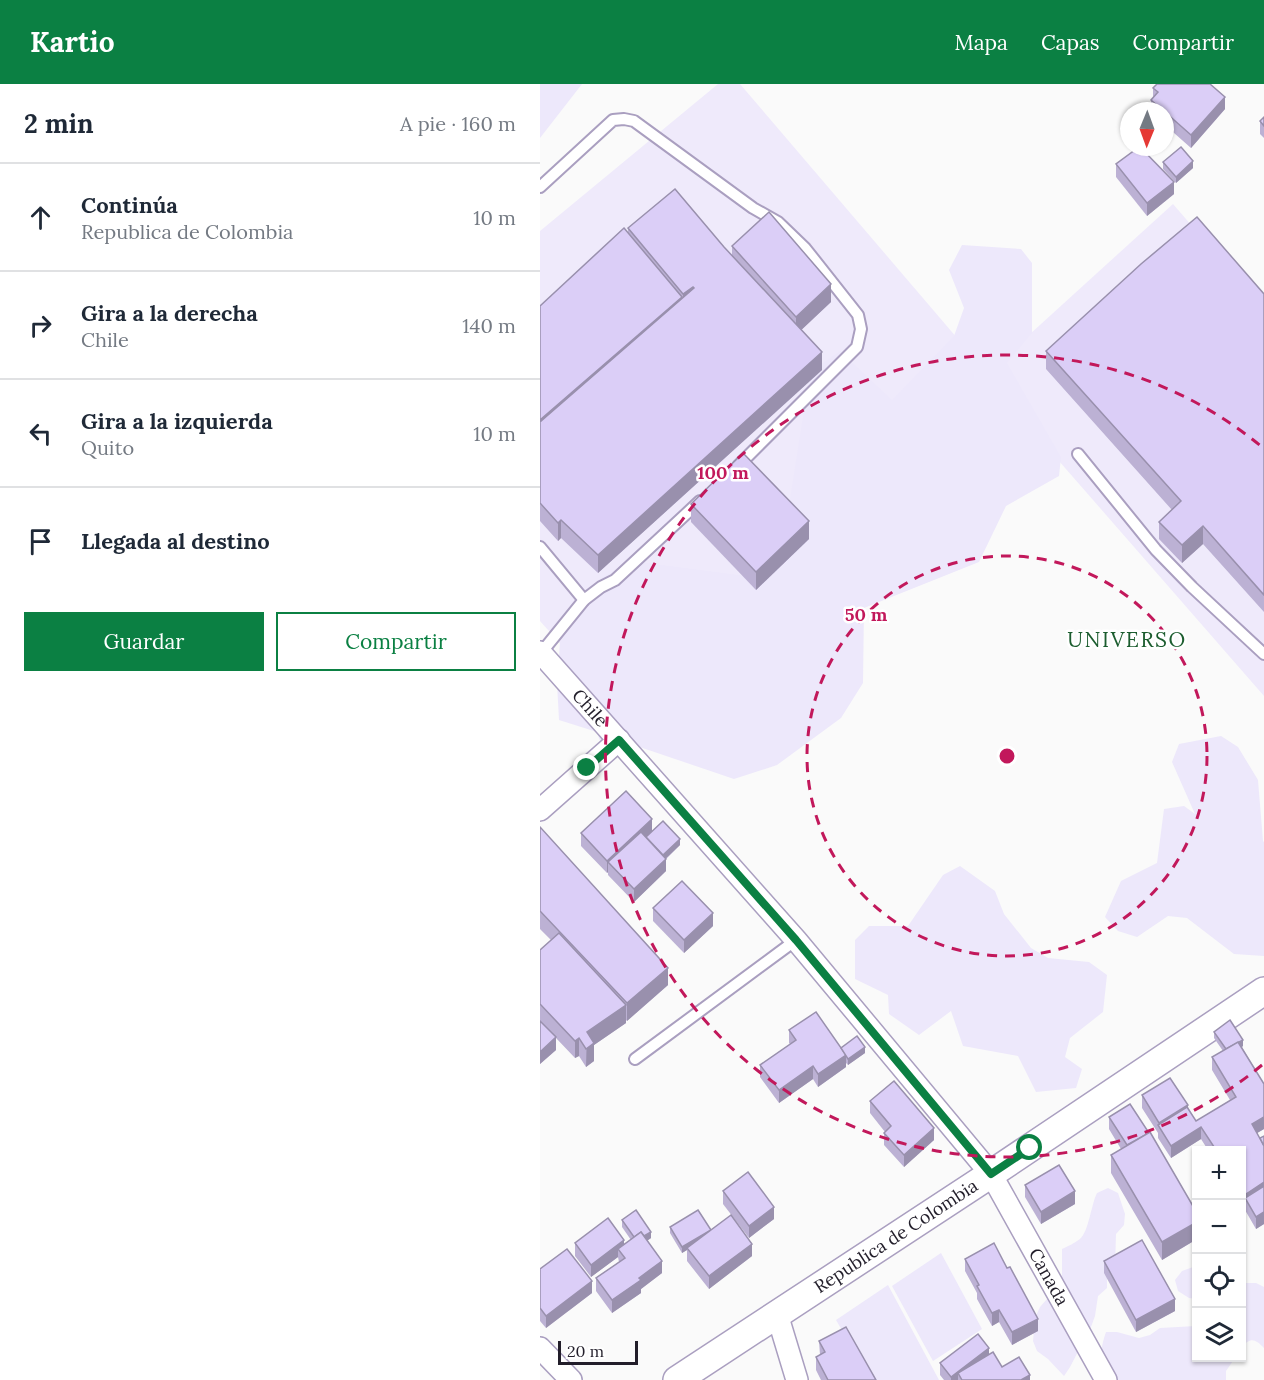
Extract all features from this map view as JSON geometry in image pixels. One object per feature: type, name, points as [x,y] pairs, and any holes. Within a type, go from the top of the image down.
[{"type":"street","name":"Chile","points":[[541,653],[796,940],[991,1174]]},
{"type":"street","points":[[540,810],[619,740]]},
{"type":"street","name":"Republica de Colombia","points":[[677,1380],[1264,991]]},
{"type":"street","name":"Canada","points":[[991,1174],[1106,1380]]},
{"type":"street","points":[[777,1314],[797,1380]]},
{"type":"street","points":[[540,1348],[570,1380]]},
{"type":"lane","points":[[540,187],[613,120],[634,121],[753,208],[778,222],[805,248],[858,315],[861,329],[857,347],[728,475]]},
{"type":"lane","points":[[1078,454],[1156,550],[1264,654]]},
{"type":"lane","points":[[541,653],[584,600],[615,580],[711,491]]},
{"type":"lane","points":[[540,547],[584,600]]},
{"type":"lane","points":[[635,1059],[796,940]]},
{"type":"shaded area","points":[[540,84],[582,84],[540,138]]},
{"type":"shaded area","points":[[718,84],[740,84],[987,373],[1173,204],[1264,309],[1264,696],[984,375],[623,714],[540,621],[540,231]]},
{"type":"shaded area","points":[[962,245],[1021,249],[1032,263],[1032,333],[1007,363],[1061,457],[1059,476],[1006,506],[979,562],[864,608],[863,683],[841,718],[777,765],[734,779],[619,740],[601,744],[597,732],[559,720],[557,683],[560,642],[602,578],[631,561],[746,576],[780,562],[810,372],[840,351],[892,400],[954,336],[964,308],[949,270]]},
{"type":"shaded area","points":[[1221,736],[1238,747],[1258,780],[1264,842],[1264,956],[1234,954],[1187,918],[1168,916],[1137,937],[1118,931],[1105,917],[1121,881],[1157,863],[1164,809],[1184,806],[1195,814],[1172,762],[1179,744]]},
{"type":"shaded area","points":[[960,866],[995,891],[1004,914],[1031,948],[1048,958],[1089,962],[1107,975],[1103,1012],[1070,1038],[1065,1057],[1082,1069],[1076,1088],[1036,1092],[1018,1056],[963,1046],[951,1011],[919,1035],[889,1014],[888,995],[855,979],[855,940],[869,926],[908,926],[943,875]]},
{"type":"shaded area","points":[[1108,1188],[1118,1193],[1125,1214],[1124,1225],[1116,1234],[1115,1269],[1107,1277],[1107,1288],[1098,1296],[1091,1327],[1064,1376],[1037,1351],[1033,1341],[1035,1318],[1040,1307],[1062,1282],[1062,1249],[1083,1235],[1097,1193]]},
{"type":"shaded area","points":[[941,1253],[982,1329],[933,1361],[892,1286]]},
{"type":"shaded area","points":[[1192,1267],[1192,1298],[1178,1291],[1175,1280],[1182,1271]]},
{"type":"shaded area","points":[[1246,1283],[1256,1283],[1264,1287],[1264,1348],[1253,1340],[1246,1344]]},
{"type":"shaded area","points":[[888,1285],[939,1380],[871,1380],[836,1320]]},
{"type":"shaded area","points":[[1192,1326],[1192,1362],[1232,1362],[1226,1371],[1226,1380],[1117,1380],[1103,1358],[1102,1348],[1106,1332],[1117,1332],[1139,1338],[1150,1335],[1160,1328]]},
{"type":"building","points":[[1157,84],[1210,84],[1225,97],[1191,135],[1174,120],[1174,102],[1153,102],[1151,100],[1158,92],[1153,88]]},
{"type":"building","points":[[1181,147],[1193,161],[1176,177],[1163,162],[1170,156],[1174,156],[1174,153]]},
{"type":"building","points":[[1127,156],[1149,156],[1174,182],[1147,203],[1116,164]]},
{"type":"building","points":[[675,189],[724,247],[822,352],[598,555],[561,520],[558,523],[540,503],[540,422],[694,288],[683,294],[628,228]]},
{"type":"building","points":[[769,212],[831,284],[796,317],[732,246]]},
{"type":"building","points":[[1197,217],[1264,294],[1264,595],[1203,526],[1182,545],[1159,522],[1181,501],[1046,351],[1141,264]]},
{"type":"building","points":[[624,228],[682,297],[540,420],[540,306]]},
{"type":"building","points":[[743,453],[809,521],[756,572],[691,504]]},
{"type":"building","points":[[626,791],[652,819],[607,861],[581,833]]},
{"type":"building","points":[[663,821],[680,839],[663,855],[646,837]]},
{"type":"building","points":[[540,827],[668,968],[627,1003],[540,911]]},
{"type":"building","points":[[641,832],[666,859],[634,889],[608,862]]},
{"type":"building","points":[[682,881],[713,913],[684,940],[653,908]]},
{"type":"building","points":[[559,933],[626,1005],[587,1032],[594,1043],[586,1049],[579,1038],[575,1041],[540,1004],[540,950]]},
{"type":"building","points":[[816,1012],[846,1055],[818,1074],[813,1066],[779,1090],[760,1065],[796,1040],[789,1030]]},
{"type":"building","points":[[1230,1020],[1243,1040],[1226,1049],[1214,1032]]},
{"type":"building","points":[[540,1021],[556,1037],[540,1052]]},
{"type":"building","points":[[857,1036],[865,1047],[848,1059],[841,1048]]},
{"type":"building","points":[[1238,1042],[1264,1084],[1264,1117],[1252,1124],[1264,1146],[1264,1182],[1246,1194],[1246,1146],[1213,1146],[1201,1127],[1171,1146],[1158,1125],[1187,1107],[1196,1121],[1236,1097],[1212,1057]]},
{"type":"building","points":[[1170,1078],[1188,1105],[1159,1123],[1142,1095]]},
{"type":"building","points":[[894,1081],[934,1128],[904,1155],[884,1133],[891,1126],[870,1101]]},
{"type":"building","points":[[1130,1104],[1149,1133],[1127,1145],[1109,1117]]},
{"type":"building","points":[[1150,1132],[1192,1204],[1192,1225],[1162,1242],[1111,1155]]},
{"type":"building","points":[[1059,1165],[1075,1191],[1041,1212],[1025,1185]]},
{"type":"building","points":[[748,1172],[774,1207],[749,1226],[723,1191]]},
{"type":"building","points":[[1264,1186],[1264,1212],[1256,1217],[1246,1197]]},
{"type":"building","points":[[636,1210],[651,1232],[644,1236],[641,1232],[634,1237],[622,1220]]},
{"type":"building","points":[[698,1210],[711,1230],[682,1247],[670,1227]]},
{"type":"building","points":[[731,1215],[752,1244],[709,1276],[687,1248]]},
{"type":"building","points":[[608,1218],[624,1240],[591,1265],[575,1243]]},
{"type":"building","points":[[641,1232],[662,1261],[639,1278],[641,1280],[612,1300],[596,1278],[625,1258],[618,1249]]},
{"type":"building","points":[[1142,1240],[1175,1299],[1136,1320],[1104,1261]]},
{"type":"building","points":[[994,1243],[1007,1268],[1010,1267],[1038,1319],[1012,1332],[999,1310],[992,1313],[965,1259]]},
{"type":"building","points":[[567,1249],[592,1281],[546,1316],[540,1308],[540,1269]]},
{"type":"building","points":[[846,1327],[876,1380],[828,1380],[816,1357],[825,1352],[819,1341]]},
{"type":"building","points":[[978,1334],[989,1348],[951,1377],[940,1363]]},
{"type":"building","points":[[993,1352],[1002,1367],[1019,1357],[1030,1375],[1021,1380],[962,1380],[958,1373]]},
{"type":"district","name":"UNIVERSO","points":[[1127,640]]},
{"type":"route","points":[[587,768],[619,740],[796,940],[991,1174],[1030,1148]]}]
